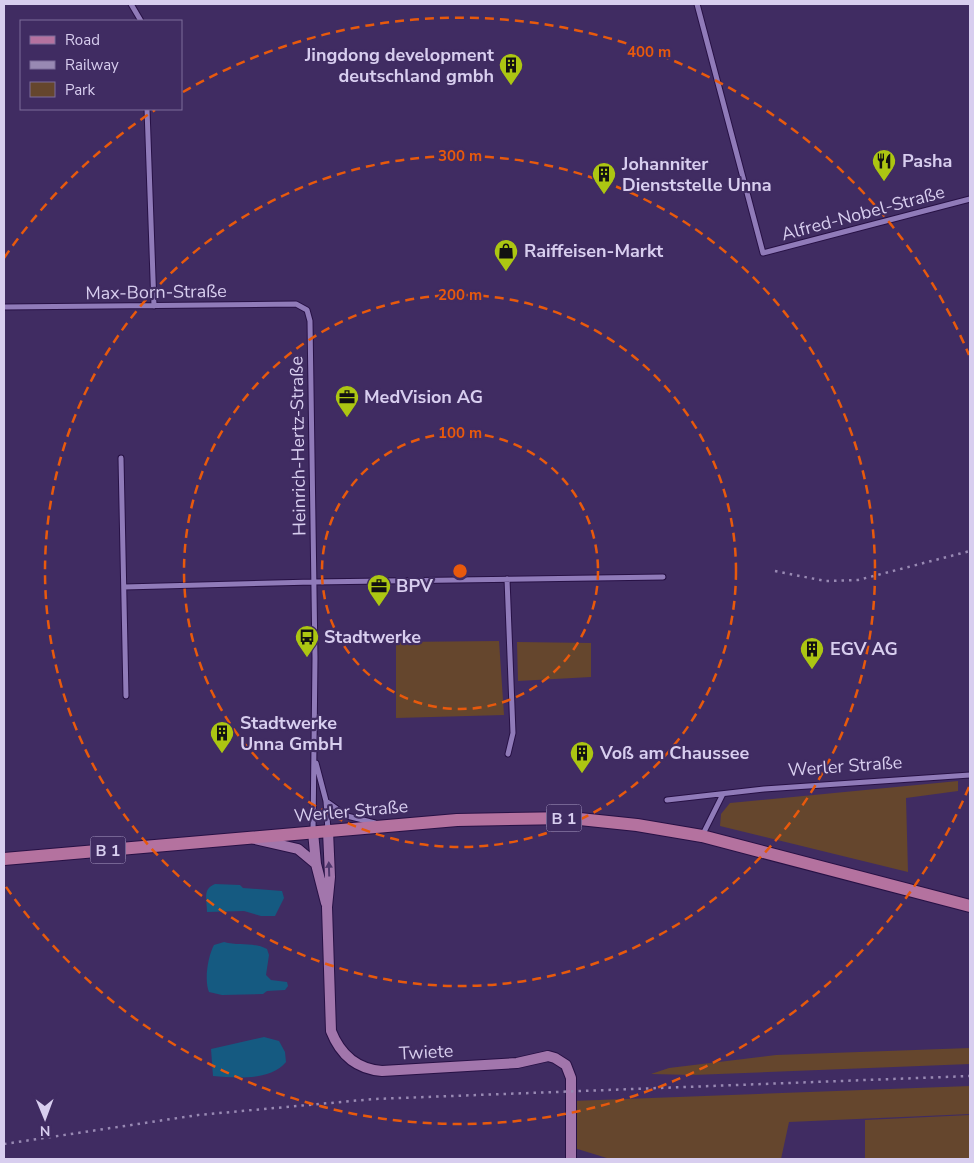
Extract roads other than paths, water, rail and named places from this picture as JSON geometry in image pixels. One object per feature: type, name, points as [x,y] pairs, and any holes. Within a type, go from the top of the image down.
[{"type":"main road","name":"Werler Straße","points":[[4,859],[382,826],[534,817],[605,821],[702,836],[970,906]]},
{"type":"street","points":[[132,4],[141,20]]},
{"type":"street","name":"Alfred-Nobel-Straße","points":[[697,4],[763,253],[970,199]]},
{"type":"street","points":[[147,110],[154,306]]},
{"type":"street","name":"Max-Born-Straße","points":[[4,307],[296,304],[307,310]]},
{"type":"street","name":"Heinrich-Hertz-Straße","points":[[307,310],[310,321],[315,760],[312,780],[313,832]]},
{"type":"street","points":[[121,458],[126,696]]},
{"type":"street","points":[[124,587],[663,577]]},
{"type":"street","points":[[507,579],[513,733],[508,754]]},
{"type":"street","name":"Heinrich-Hertz-Straße","points":[[315,760],[326,801],[328,831]]},
{"type":"street","name":"Werler Straße","points":[[667,800],[970,775]]},
{"type":"street","points":[[702,836],[722,794]]},
{"type":"street","points":[[326,801],[346,816],[382,826]]},
{"type":"street","name":"Twiete","points":[[328,831],[330,885],[327,907],[331,1031],[335,1041],[350,1060],[370,1070],[382,1071],[517,1064],[548,1056],[555,1058],[566,1065],[571,1078],[571,1159]]},
{"type":"street","name":"Twiete","points":[[313,832],[316,864],[327,907]]},
{"type":"street","points":[[252,838],[298,849],[316,864]]},
{"type":"water","points":[[215,884],[240,885],[243,888],[282,891],[284,898],[275,916],[261,916],[244,911],[207,912],[207,892]]},
{"type":"water","points":[[224,942],[267,949],[269,955],[266,975],[271,980],[287,982],[288,986],[285,990],[267,991],[263,994],[222,995],[209,992],[207,968],[210,955],[214,945]]},
{"type":"water","points":[[264,1037],[279,1041],[285,1052],[286,1062],[279,1068],[252,1077],[213,1076],[211,1049]]},
{"type":"railway","points":[[775,571],[825,581],[858,580],[970,551]]},
{"type":"railway","points":[[4,1144],[198,1115],[374,1099],[970,1076]]},
{"type":"place","name":"Jingdong development deutschland gmbh","points":[[511,86]]},
{"type":"place","name":"Pasha","points":[[884,182]]},
{"type":"place","name":"Johanniter Dienststelle Unna","points":[[604,195]]},
{"type":"place","name":"Raiffeisen-Markt","points":[[506,272]]},
{"type":"place","name":"MedVision AG","points":[[347,418]]},
{"type":"place","name":"BPV","points":[[379,607]]},
{"type":"place","name":"Stadtwerke","points":[[307,658]]},
{"type":"place","name":"EGV AG","points":[[812,670]]},
{"type":"place","name":"Stadtwerke Unna GmbH","points":[[222,754]]},
{"type":"place","name":"Voß am Chaussee","points":[[582,774]]}]
